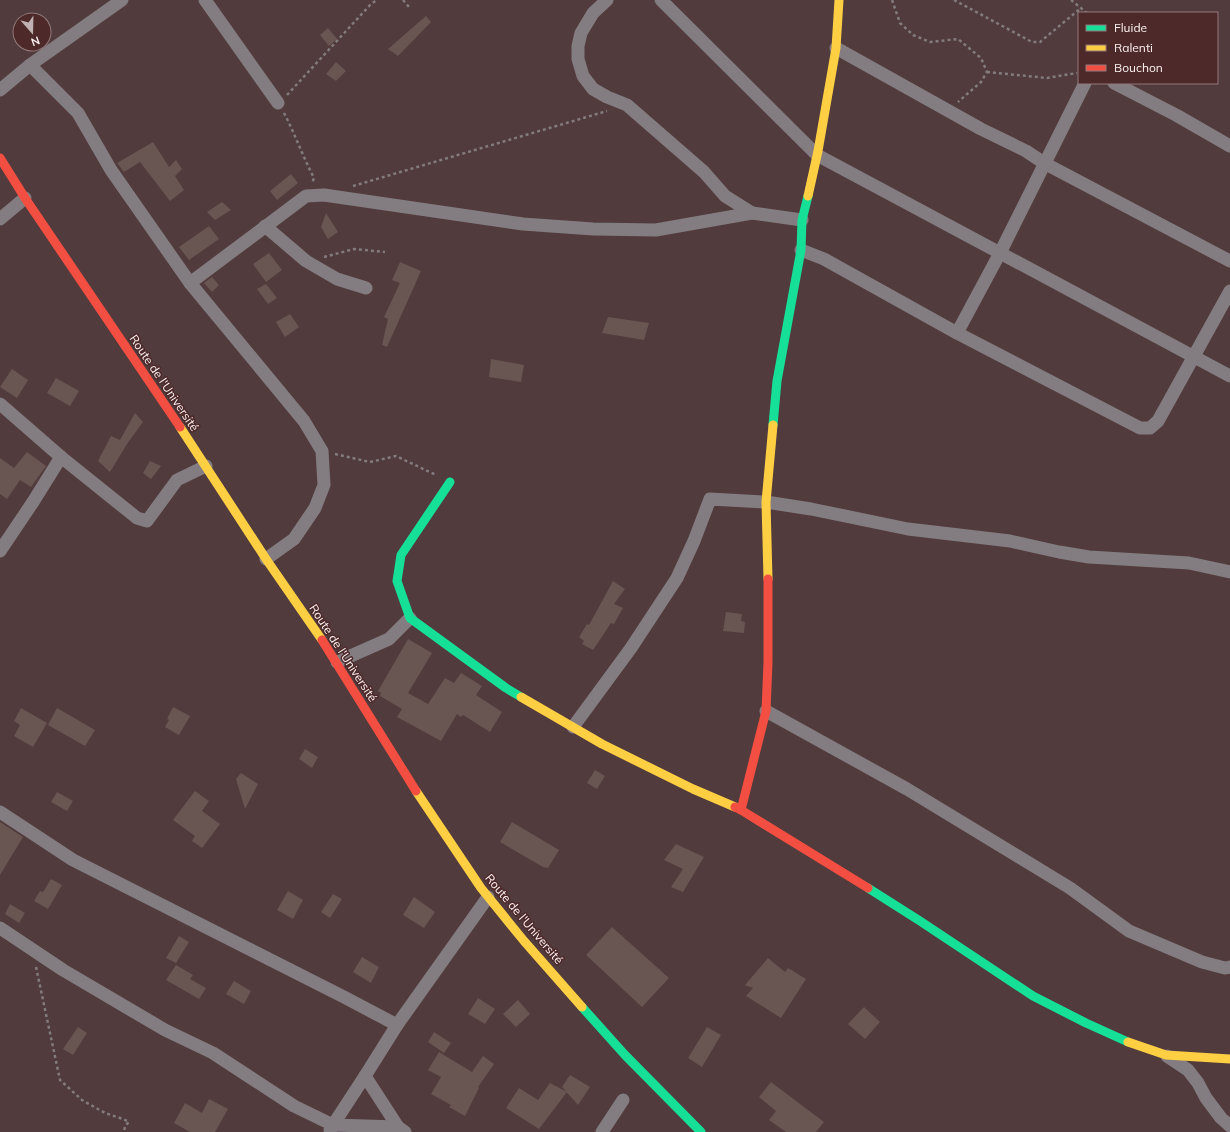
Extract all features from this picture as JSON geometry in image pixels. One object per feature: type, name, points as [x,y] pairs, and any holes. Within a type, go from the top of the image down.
[{"type":"street","points":[[0,90],[30,65],[122,0]]},
{"type":"street","points":[[205,0],[278,103]]},
{"type":"street","points":[[607,0],[593,13],[581,33],[578,46],[578,59],[583,76],[593,89],[607,97],[627,105],[704,172],[725,196],[752,213]]},
{"type":"street","points":[[661,0],[817,154],[1230,376]]},
{"type":"street","points":[[741,810],[766,711],[768,602],[766,502],[777,381],[801,250],[802,220],[817,154],[836,48],[838,0]]},
{"type":"street","points":[[836,48],[981,129],[1026,151],[1044,163],[1230,261]]},
{"type":"street","points":[[30,65],[78,112],[111,170],[190,282],[304,421],[322,451],[324,485],[315,508],[294,540],[266,559]]},
{"type":"street","points":[[957,333],[1000,253],[1084,84]]},
{"type":"street","points":[[1116,84],[1176,115],[1230,146]]},
{"type":"street","name":"Route de l'Université","points":[[0,158],[25,198],[206,466],[266,559],[337,662],[414,788],[488,897],[625,1055],[701,1132]]},
{"type":"street","points":[[190,282],[306,196],[324,195],[523,224],[593,229],[656,230],[752,213],[802,220]]},
{"type":"street","points":[[0,219],[25,198]]},
{"type":"street","points":[[265,226],[306,261],[337,278],[366,288]]},
{"type":"street","points":[[801,250],[824,259],[957,333],[1140,428],[1150,428],[1158,421],[1230,292]]},
{"type":"street","points":[[0,404],[60,457],[137,518],[147,521],[178,480],[206,466]]},
{"type":"street","points":[[0,551],[33,502],[60,457]]},
{"type":"street","points":[[450,482],[401,555],[397,581],[410,618],[506,688],[602,744],[693,789],[741,810],[920,921],[1033,996],[1129,1043],[1166,1055],[1230,1059]]},
{"type":"street","points":[[573,727],[631,648],[677,578],[694,541],[710,499],[766,502],[811,509],[908,529],[1010,541],[1089,557],[1189,563],[1230,572]]},
{"type":"street","points":[[337,662],[389,638],[410,618]]},
{"type":"street","points":[[766,711],[914,793],[1070,888],[1129,931],[1202,962],[1224,968],[1230,967]]},
{"type":"street","points":[[0,812],[73,860],[344,997],[396,1025]]},
{"type":"street","points":[[331,1128],[396,1025],[488,897]]},
{"type":"street","points":[[0,928],[63,970],[166,1030],[213,1053],[294,1106],[331,1128],[401,1129]]},
{"type":"street","points":[[1166,1055],[1188,1070],[1198,1083],[1206,1098],[1221,1118],[1230,1126]]},
{"type":"street","points":[[365,1076],[401,1129]]},
{"type":"street","points":[[602,1132],[623,1100]]},
{"type":"path","points":[[306,196],[314,178],[305,161],[295,134],[278,103],[377,0]]},
{"type":"path","points":[[403,0],[409,7]]},
{"type":"path","points":[[892,0],[900,23],[913,35],[930,42],[958,40],[981,58],[987,72]]},
{"type":"path","points":[[954,0],[1032,42],[1040,42],[1081,8]]},
{"type":"path","points":[[1071,0],[1086,12]]},
{"type":"path","points":[[987,72],[1047,78],[1078,73]]},
{"type":"path","points":[[953,106],[981,82],[987,72]]},
{"type":"path","points":[[346,188],[627,105]]},
{"type":"path","points":[[306,261],[354,249],[385,252]]},
{"type":"path","points":[[322,451],[370,462],[396,456],[450,482]]},
{"type":"path","points":[[33,949],[60,1080],[82,1100],[105,1113],[129,1122],[125,1126],[124,1132]]},
{"type":"building","points":[[426,16],[431,22],[398,56],[388,49]]},
{"type":"building","points":[[328,28],[337,39],[329,46],[320,35]]},
{"type":"building","points":[[336,62],[346,71],[336,81],[326,74]]},
{"type":"building","points":[[153,142],[169,167],[176,160],[182,169],[175,176],[184,190],[170,201],[140,162],[124,172],[117,163]]},
{"type":"building","points":[[291,174],[298,183],[277,200],[270,191]]},
{"type":"building","points":[[222,202],[231,210],[215,220],[207,212]]},
{"type":"building","points":[[326,213],[338,232],[328,239],[321,227]]},
{"type":"building","points":[[209,226],[219,239],[189,260],[179,247]]},
{"type":"building","points":[[269,253],[282,270],[266,282],[253,264]]},
{"type":"building","points":[[400,262],[421,271],[387,347],[382,345],[388,319],[384,317],[400,283],[392,280]]},
{"type":"building","points":[[212,277],[219,285],[212,292],[204,283]]},
{"type":"building","points":[[266,284],[277,298],[268,304],[257,289]]},
{"type":"building","points":[[290,314],[299,327],[285,337],[276,322]]},
{"type":"building","points":[[608,317],[649,323],[644,340],[602,333]]},
{"type":"building","points":[[491,359],[524,365],[521,382],[489,377]]},
{"type":"building","points":[[12,369],[28,380],[17,398],[0,387]]},
{"type":"building","points":[[56,378],[79,391],[70,406],[47,393]]},
{"type":"building","points":[[135,413],[143,422],[127,444],[110,472],[98,461],[111,436],[120,440]]},
{"type":"building","points":[[27,452],[46,466],[31,487],[20,480],[7,499],[0,494],[0,458],[14,468]]},
{"type":"building","points":[[150,461],[161,466],[151,479],[143,473]]},
{"type":"building","points":[[613,581],[625,589],[614,604],[623,608],[614,624],[611,623],[593,650],[582,644],[584,641],[579,637],[587,624],[589,625]]},
{"type":"building","points":[[726,612],[742,614],[741,621],[745,622],[744,633],[723,631]]},
{"type":"building","points":[[408,639],[432,653],[408,693],[428,704],[445,678],[454,683],[461,673],[482,686],[476,695],[502,712],[490,732],[463,715],[461,717],[457,714],[441,741],[397,717],[402,709],[380,696],[381,693],[378,691]]},
{"type":"building","points":[[173,707],[190,716],[179,735],[165,727]]},
{"type":"building","points":[[21,708],[47,723],[33,747],[14,736],[20,725],[14,721]]},
{"type":"building","points":[[57,708],[95,730],[85,746],[48,725]]},
{"type":"building","points":[[305,749],[318,757],[312,768],[299,759]]},
{"type":"building","points":[[595,770],[605,776],[597,789],[587,783]]},
{"type":"building","points":[[241,773],[258,784],[245,809],[236,779]]},
{"type":"building","points":[[195,791],[209,801],[202,811],[220,824],[202,848],[192,841],[195,836],[173,820]]},
{"type":"building","points":[[57,792],[73,801],[67,811],[51,802]]},
{"type":"building","points":[[0,822],[23,837],[0,875]]},
{"type":"building","points":[[512,822],[559,850],[548,868],[543,867],[500,842]]},
{"type":"building","points":[[676,844],[704,857],[683,892],[671,887],[683,869],[664,860]]},
{"type":"building","points":[[51,879],[62,885],[48,909],[34,901],[40,891],[43,892]]},
{"type":"building","points":[[288,891],[303,900],[293,919],[277,910]]},
{"type":"building","points":[[333,894],[342,899],[330,918],[321,912]]},
{"type":"building","points":[[414,897],[435,912],[424,928],[403,915]]},
{"type":"building","points":[[10,904],[25,913],[19,923],[5,914]]},
{"type":"building","points":[[612,927],[669,978],[642,1007],[586,955]]},
{"type":"building","points":[[179,936],[189,942],[176,963],[166,958]]},
{"type":"building","points":[[362,957],[379,967],[371,983],[353,972]]},
{"type":"building","points":[[768,958],[785,972],[788,968],[806,979],[781,1018],[746,996],[753,988],[745,985]]},
{"type":"building","points":[[176,965],[193,975],[190,979],[206,988],[199,999],[166,980]]},
{"type":"building","points":[[234,981],[251,991],[244,1004],[226,994]]},
{"type":"building","points":[[478,998],[495,1009],[485,1024],[468,1014]]},
{"type":"building","points":[[518,1000],[530,1014],[516,1027],[503,1014]]},
{"type":"building","points":[[864,1007],[880,1022],[865,1039],[848,1024]]},
{"type":"building","points":[[78,1027],[87,1033],[73,1055],[63,1049]]},
{"type":"building","points":[[707,1027],[721,1035],[702,1067],[688,1058]]},
{"type":"building","points":[[434,1032],[451,1043],[444,1053],[428,1042]]},
{"type":"building","points":[[439,1052],[472,1072],[483,1056],[494,1064],[478,1087],[479,1088],[465,1116],[449,1107],[451,1105],[431,1094],[441,1077],[428,1070]]},
{"type":"building","points":[[570,1075],[590,1087],[578,1105],[562,1087]]},
{"type":"building","points":[[771,1082],[824,1122],[816,1132],[786,1132],[769,1120],[776,1111],[759,1097]]},
{"type":"building","points":[[550,1083],[567,1092],[539,1129],[506,1108],[519,1088],[538,1100]]},
{"type":"building","points":[[209,1099],[228,1109],[215,1132],[190,1132],[174,1123],[185,1103],[202,1113]]},
{"type":"traffic: fast","points":[[773,425],[777,381],[801,250],[802,220],[808,196]]},
{"type":"traffic: fast","points":[[450,482],[401,555],[397,581],[410,618],[506,688],[521,697]]},
{"type":"traffic: fast","points":[[868,888],[1033,996],[1086,1023],[1128,1042]]},
{"type":"traffic: fast","points":[[582,1007],[625,1055],[701,1132]]},
{"type":"traffic: slow","points":[[808,196],[818,151],[836,48],[839,0]]},
{"type":"traffic: slow","points":[[768,579],[766,502],[773,425]]},
{"type":"traffic: slow","points":[[180,427],[266,559],[322,640]]},
{"type":"traffic: slow","points":[[521,697],[602,744],[693,789],[735,807]]},
{"type":"traffic: slow","points":[[416,791],[481,888],[524,941],[582,1007]]},
{"type":"traffic: slow","points":[[1128,1042],[1166,1055],[1230,1059]]},
{"type":"traffic: jam","points":[[0,158],[25,198],[180,427]]},
{"type":"traffic: jam","points":[[741,810],[766,711],[768,662],[768,579]]},
{"type":"traffic: jam","points":[[322,640],[416,791]]},
{"type":"traffic: jam","points":[[735,807],[868,888]]}]
